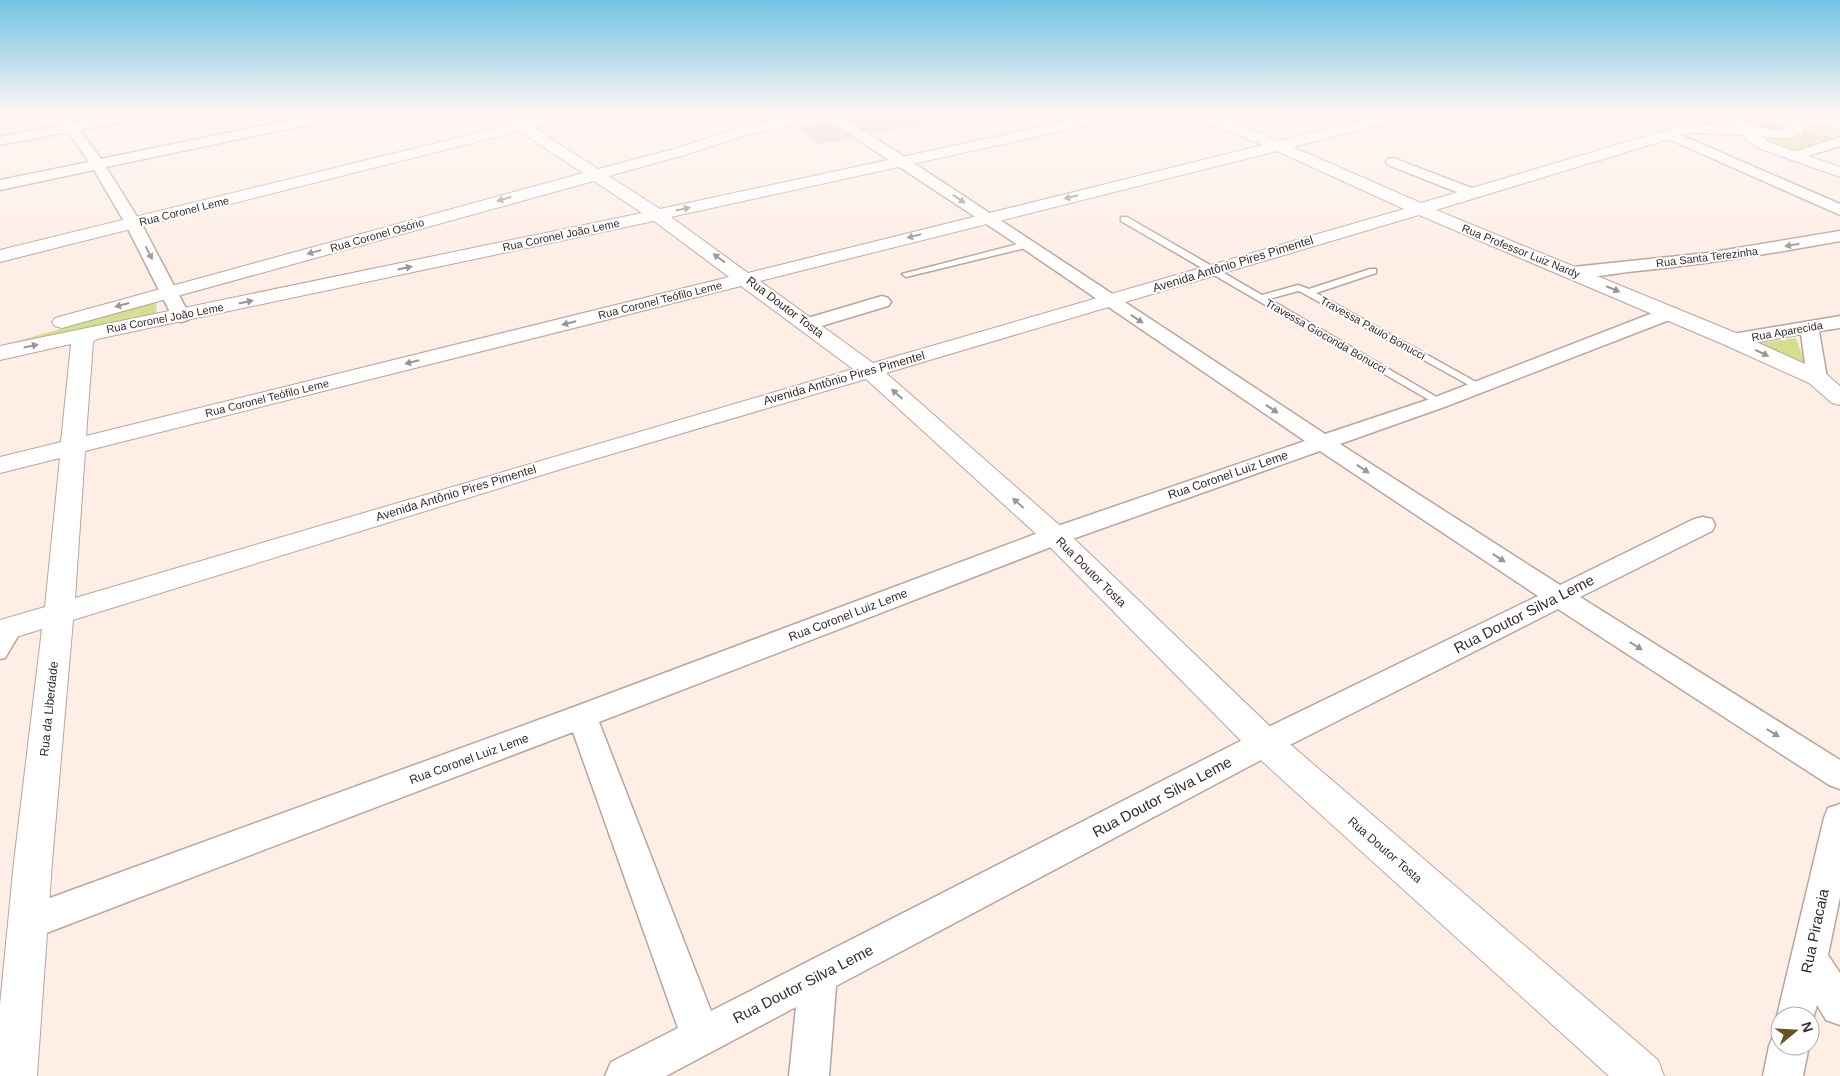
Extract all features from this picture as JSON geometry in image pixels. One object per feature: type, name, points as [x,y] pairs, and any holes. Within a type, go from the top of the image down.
[{"type":"street","points":[[0,186],[102,164]]},
{"type":"street","name":"Rua Coronel Leme","points":[[0,256],[368,164]]},
{"type":"street","name":"Rua Doutor Tosta","points":[[580,164],[658,215],[870,371],[1055,536],[1265,744],[1642,1076]]},
{"type":"street","name":"Rua Coronel Osório","points":[[0,339],[632,164]]},
{"type":"street","name":"Rua Coronel João Leme","points":[[0,353],[80,338],[887,164]]},
{"type":"street","points":[[907,164],[1322,442],[1558,596],[1840,776]]},
{"type":"street","name":"Rua Coronel Teófilo Leme","points":[[0,465],[1204,164]]},
{"type":"street","name":"Rua Professor Luiz Nardy","points":[[1319,164],[1733,340],[1817,378],[1840,398]]},
{"type":"street","points":[[1399,164],[1472,193]]},
{"type":"street","name":"Avenida Antônio Pires Pimentel","points":[[8,629],[568,459],[1111,301],[1421,209],[1563,164]]},
{"type":"street","points":[[1754,164],[1840,210]]},
{"type":"street","points":[[1818,164],[1840,172]]},
{"type":"street","points":[[98,165],[133,223],[181,316]]},
{"type":"street","name":"Rua Santa Terezinha","points":[[1573,272],[1604,270],[1769,249],[1840,236]]},
{"type":"street","points":[[808,324],[882,302]]},
{"type":"street","name":"Rua Coronel Luiz Leme","points":[[28,923],[582,716],[1055,536],[1440,402],[1670,313]]},
{"type":"street","name":"Rua Aparecida","points":[[1733,340],[1840,322]]},
{"type":"street","points":[[1810,326],[1817,378]]},
{"type":"street","name":"Rua da Liberdade","points":[[15,1076],[28,923],[59,614],[80,338]]},
{"type":"street","name":"Rua Doutor Silva Leme","points":[[625,1076],[1265,744],[1703,525]]},
{"type":"street","points":[[582,716],[701,1037]]},
{"type":"street","name":"Rua Piracaia","points":[[1798,1006],[1840,818]]},
{"type":"street","points":[[1809,959],[1840,1006]]},
{"type":"street","points":[[809,1076],[818,977]]},
{"type":"street","points":[[1783,1076],[1788,1056]]},
{"type":"lane","name":"Travessa Gioconda Bonucci","points":[[1124,220],[1440,402]]},
{"type":"lane","points":[[906,274],[1026,244]]},
{"type":"lane","points":[[1309,292],[1374,271]]},
{"type":"lane","name":"Travessa Paulo Bonucci","points":[[1262,298],[1298,288],[1309,292],[1480,387]]},
{"type":"lane","points":[[0,654],[8,629]]},
{"type":"green space","points":[[156,302],[157,315],[0,346]]},
{"type":"green space","points":[[1796,338],[1808,371],[1752,344]]}]
